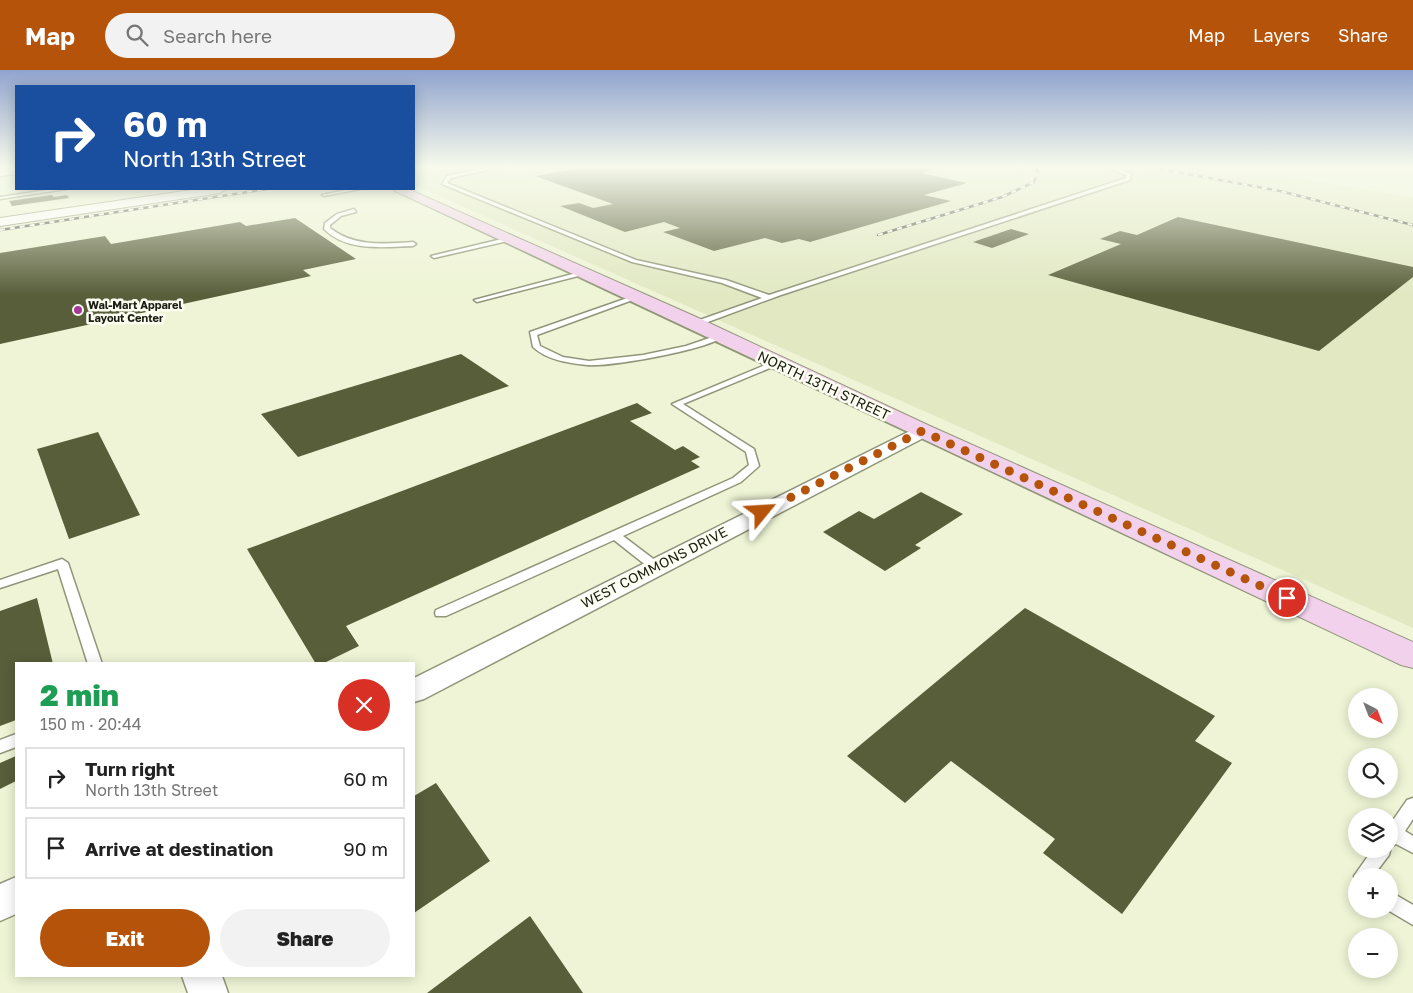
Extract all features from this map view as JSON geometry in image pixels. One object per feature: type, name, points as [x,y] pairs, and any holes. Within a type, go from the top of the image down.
[{"type":"main road","name":"NORTH 13TH STREET","points":[[444,209],[1413,656]]},
{"type":"street","points":[[0,222],[86,209]]},
{"type":"street","name":"WEST COMMONS DRIVE","points":[[415,689],[922,431]]},
{"type":"street","points":[[0,903],[15,895]]},
{"type":"street","points":[[202,977],[208,993]]},
{"type":"lane","points":[[506,209],[634,261],[724,281],[769,298]]},
{"type":"lane","points":[[696,324],[1037,209]]},
{"type":"lane","points":[[354,211],[333,219],[327,224],[327,229],[332,235],[365,243],[413,244]]},
{"type":"lane","points":[[434,256],[510,239]]},
{"type":"lane","points":[[477,300],[584,273]]},
{"type":"lane","points":[[636,297],[533,334],[537,347],[561,359],[589,363],[643,357],[688,348],[721,336]]},
{"type":"lane","points":[[441,613],[737,480],[754,466],[752,451],[676,404],[778,363]]},
{"type":"lane","points":[[615,535],[656,566]]},
{"type":"lane","points":[[0,584],[62,562],[94,662]]},
{"type":"lane","points":[[0,747],[15,740]]},
{"type":"lane","points":[[1398,827],[1413,805]]},
{"type":"lane","points":[[1398,840],[1413,845]]},
{"type":"lane","points":[[1398,906],[1413,916]]},
{"type":"shaded area","points":[[468,209],[1413,209],[1413,628]]},
{"type":"building","points":[[568,209],[923,209],[810,242],[799,239],[782,243],[765,238],[714,251],[663,232],[680,228],[664,222],[625,232]]},
{"type":"building","points":[[1178,217],[1413,267],[1413,277],[1319,351],[1048,275],[1121,244],[1100,239],[1120,231],[1137,235]]},
{"type":"building","name":"Wal-Mart Apparel Layout Center","points":[[295,218],[356,259],[303,270],[311,276],[0,344],[0,253],[105,236],[111,244],[240,222],[246,226]]},
{"type":"building","points":[[1011,229],[1029,234],[992,248],[973,242]]},
{"type":"building","points":[[461,354],[509,386],[298,457],[261,414]]},
{"type":"building","points":[[637,403],[652,413],[630,421],[675,450],[683,446],[700,457],[691,461],[700,467],[346,626],[359,646],[326,662],[315,662],[247,549]]},
{"type":"building","points":[[98,432],[140,515],[69,539],[37,449]]},
{"type":"building","points":[[921,492],[963,514],[915,545],[921,548],[885,571],[823,532],[859,511],[874,519]]},
{"type":"building","points":[[37,598],[53,662],[15,662],[15,720],[0,726],[0,611]]},
{"type":"building","points":[[1025,608],[1215,716],[1195,741],[1232,763],[1122,914],[1043,853],[1055,839],[951,761],[905,803],[847,756]]},
{"type":"building","points":[[15,756],[15,782],[0,789],[0,763]]},
{"type":"building","points":[[436,783],[490,861],[415,912],[415,795]]},
{"type":"building","points":[[530,916],[583,993],[427,993]]},
{"type":"railway","points":[[0,230],[136,209]]},
{"type":"railway","points":[[878,235],[963,209]]},
{"type":"railway","points":[[1351,209],[1413,225]]},
{"type":"place","name":"Wal-Mart Apparel Layout Center","points":[[78,310]]},
{"type":"route","points":[[762,512],[922,431],[1287,598]]}]
